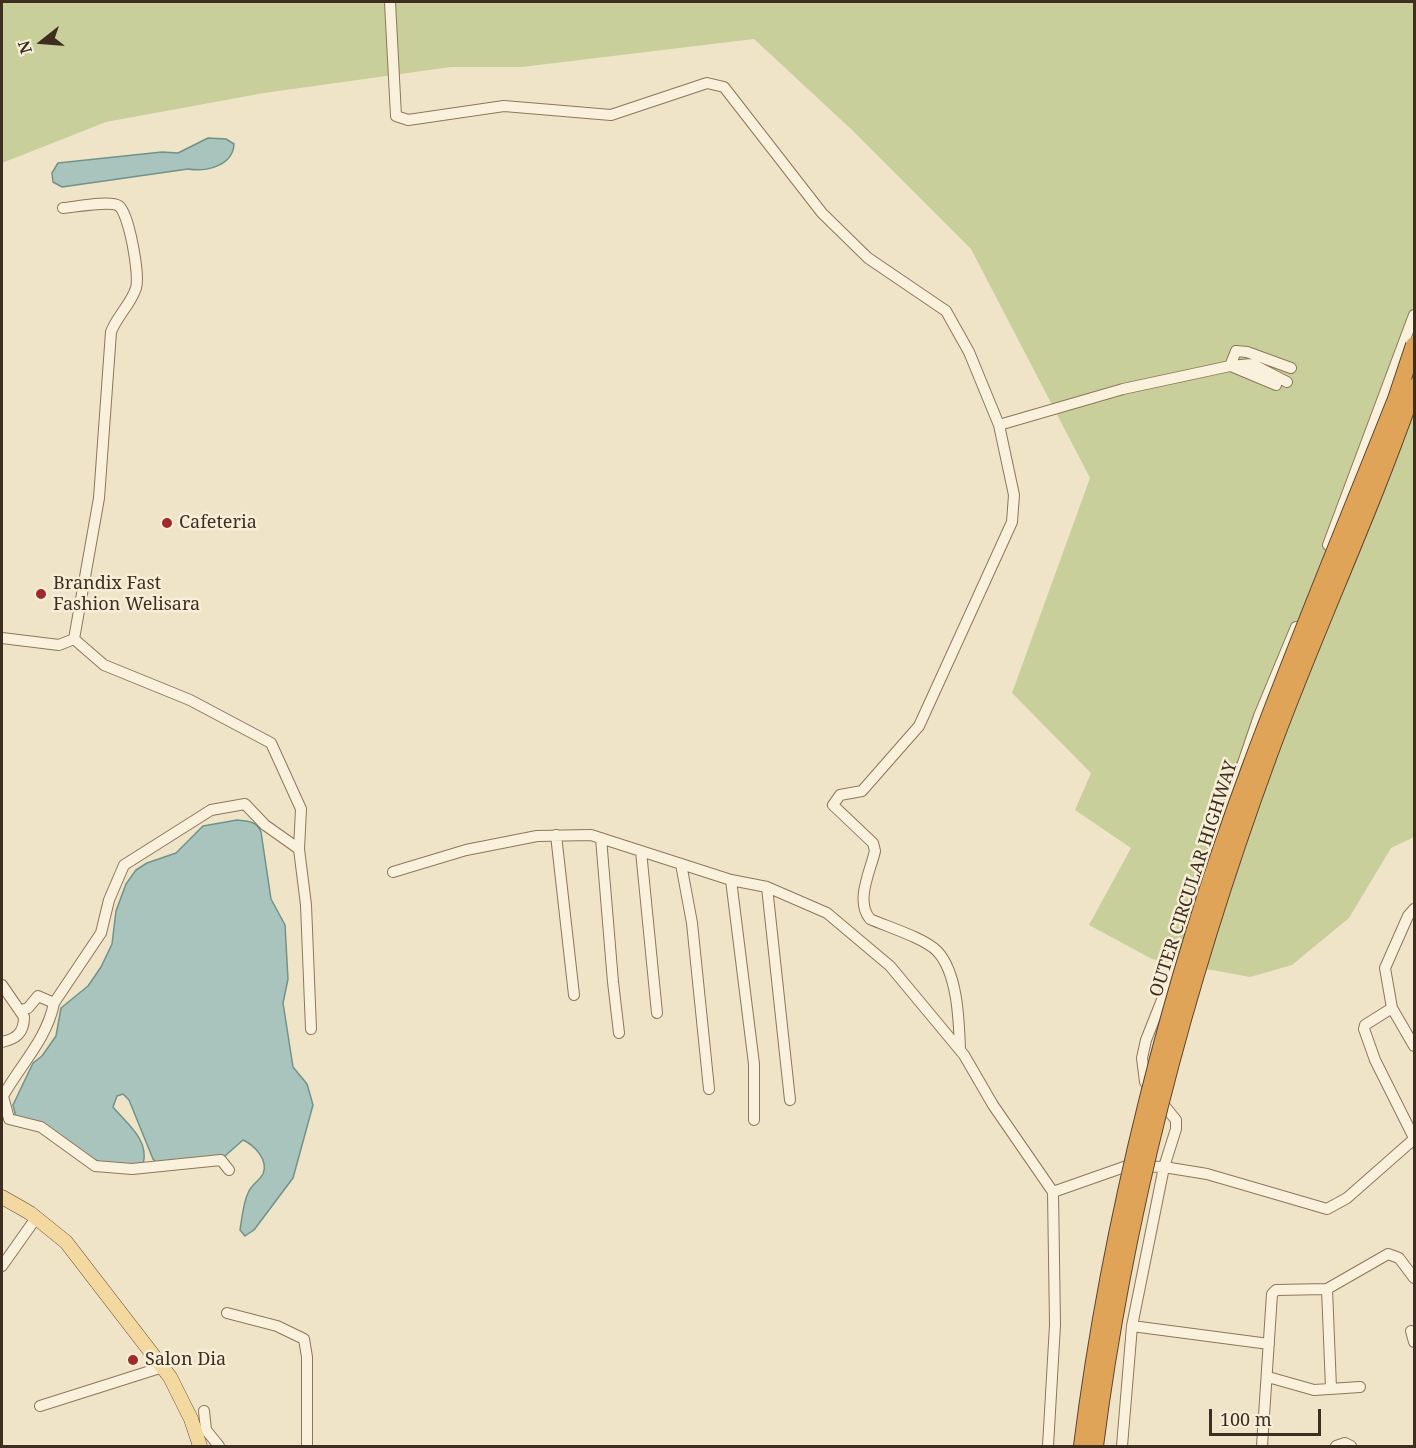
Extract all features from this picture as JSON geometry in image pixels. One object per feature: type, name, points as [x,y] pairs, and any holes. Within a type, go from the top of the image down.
[{"type":"highway","name":"OUTER CIRCULAR HIGHWAY","points":[[1082,1446],[1114,1253],[1153,1083],[1180,983],[1249,770],[1396,399],[1414,345]]},
{"type":"highway","name":"OUTER CIRCULAR HIGHWAY","points":[[1095,1446],[1116,1315],[1144,1173],[1184,1013],[1240,833],[1269,753],[1414,387]]},
{"type":"main road","points":[[2,1197],[36,1218],[66,1242],[163,1367],[191,1419],[200,1446]]},
{"type":"street","points":[[390,2],[396,116],[408,120],[504,106],[611,115],[707,83],[724,87],[822,213],[868,258],[946,311],[969,352],[999,425],[1014,495],[1011,522],[919,726],[862,791],[840,795],[833,805],[873,843],[875,852],[863,902],[864,911],[870,919],[927,945],[937,952],[945,963],[959,1010],[960,1050]]},
{"type":"street","points":[[63,208],[112,204],[120,207],[126,216],[137,273],[134,294],[116,318],[111,332],[99,498],[74,639]]},
{"type":"street","points":[[1122,1446],[1132,1326],[1164,1167],[1176,1129],[1176,1120],[1145,1082],[1142,1058],[1146,1040],[1178,959],[1210,857],[1259,716],[1318,574],[1414,315]]},
{"type":"street","points":[[1230,366],[1236,351],[1246,352],[1291,368]]},
{"type":"street","points":[[999,425],[1123,389],[1230,366],[1282,383]]},
{"type":"street","points":[[2,638],[59,645],[74,639]]},
{"type":"street","points":[[74,639],[104,665],[190,700],[271,743],[301,809],[299,849],[306,905],[311,1029]]},
{"type":"street","points":[[229,1170],[220,1160],[132,1169],[95,1166],[41,1127],[9,1119],[3,1096],[17,1071],[50,1024],[54,1003],[100,933],[109,900],[124,865],[211,810],[245,804],[265,825],[299,849]]},
{"type":"street","points":[[556,835],[574,995]]},
{"type":"street","points":[[393,872],[466,850],[537,836],[591,835],[731,880],[767,887],[827,913],[890,966],[960,1050],[993,1105],[1053,1192],[1055,1325],[1048,1446]]},
{"type":"street","points":[[602,838],[613,982],[620,1033]]},
{"type":"street","points":[[641,851],[657,1013]]},
{"type":"street","points":[[681,864],[692,922],[709,1089]]},
{"type":"street","points":[[731,880],[754,1064],[754,1120]]},
{"type":"street","points":[[767,887],[790,1100]]},
{"type":"street","points":[[1414,909],[1408,916],[1385,968],[1392,1008],[1414,1046]]},
{"type":"street","points":[[2,985],[22,1010],[24,1026],[12,1040],[2,1042]]},
{"type":"street","points":[[22,1010],[28,1008],[38,996],[54,1003]]},
{"type":"street","points":[[1053,1192],[1128,1166],[1164,1167],[1207,1174],[1327,1209],[1347,1198],[1414,1139],[1375,1060],[1364,1029],[1365,1025],[1392,1008]]},
{"type":"street","points":[[2,1266],[36,1218]]},
{"type":"street","points":[[1262,1446],[1269,1377],[1272,1294],[1276,1290],[1327,1289],[1388,1254],[1399,1258],[1414,1278]]},
{"type":"street","points":[[1327,1289],[1331,1388]]},
{"type":"street","points":[[227,1313],[277,1326],[304,1339],[307,1357],[307,1446]]},
{"type":"street","points":[[1132,1326],[1269,1344]]},
{"type":"street","points":[[40,1406],[163,1367]]},
{"type":"street","points":[[1269,1377],[1314,1390],[1360,1387]]},
{"type":"street","points":[[204,1411],[206,1430],[219,1446]]},
{"type":"street","points":[[1336,1446],[1345,1443],[1351,1446]]},
{"type":"green space","points":[[2,2],[1414,2],[1414,837],[1391,848],[1349,918],[1292,965],[1250,977],[1152,959],[1089,925],[1131,848],[1075,810],[1091,773],[1012,693],[1090,478],[971,249],[852,130],[754,39],[522,67],[451,67],[264,93],[106,122],[2,163]]},
{"type":"water","points":[[208,138],[226,139],[234,144],[229,158],[217,166],[62,187],[53,182],[52,173],[58,163],[162,152],[178,153]]},
{"type":"water","points":[[237,820],[255,824],[261,832],[271,899],[285,925],[288,979],[283,1003],[293,1067],[307,1084],[313,1105],[293,1178],[254,1230],[245,1236],[240,1230],[245,1202],[249,1190],[263,1174],[264,1169],[262,1158],[247,1142],[243,1140],[225,1156],[219,1158],[158,1164],[153,1159],[129,1100],[123,1094],[117,1096],[113,1107],[136,1132],[143,1147],[143,1164],[112,1166],[95,1160],[16,1117],[13,1105],[33,1063],[42,1056],[56,1036],[61,1008],[88,986],[101,967],[112,944],[116,911],[126,884],[136,870],[147,863],[176,853],[203,826]]},
{"type":"place","name":"Cafeteria","points":[[167,523]]},
{"type":"place","name":"Brandix Fast Fashion Welisara","points":[[41,594]]},
{"type":"place","name":"Salon Dia","points":[[133,1360]]}]
